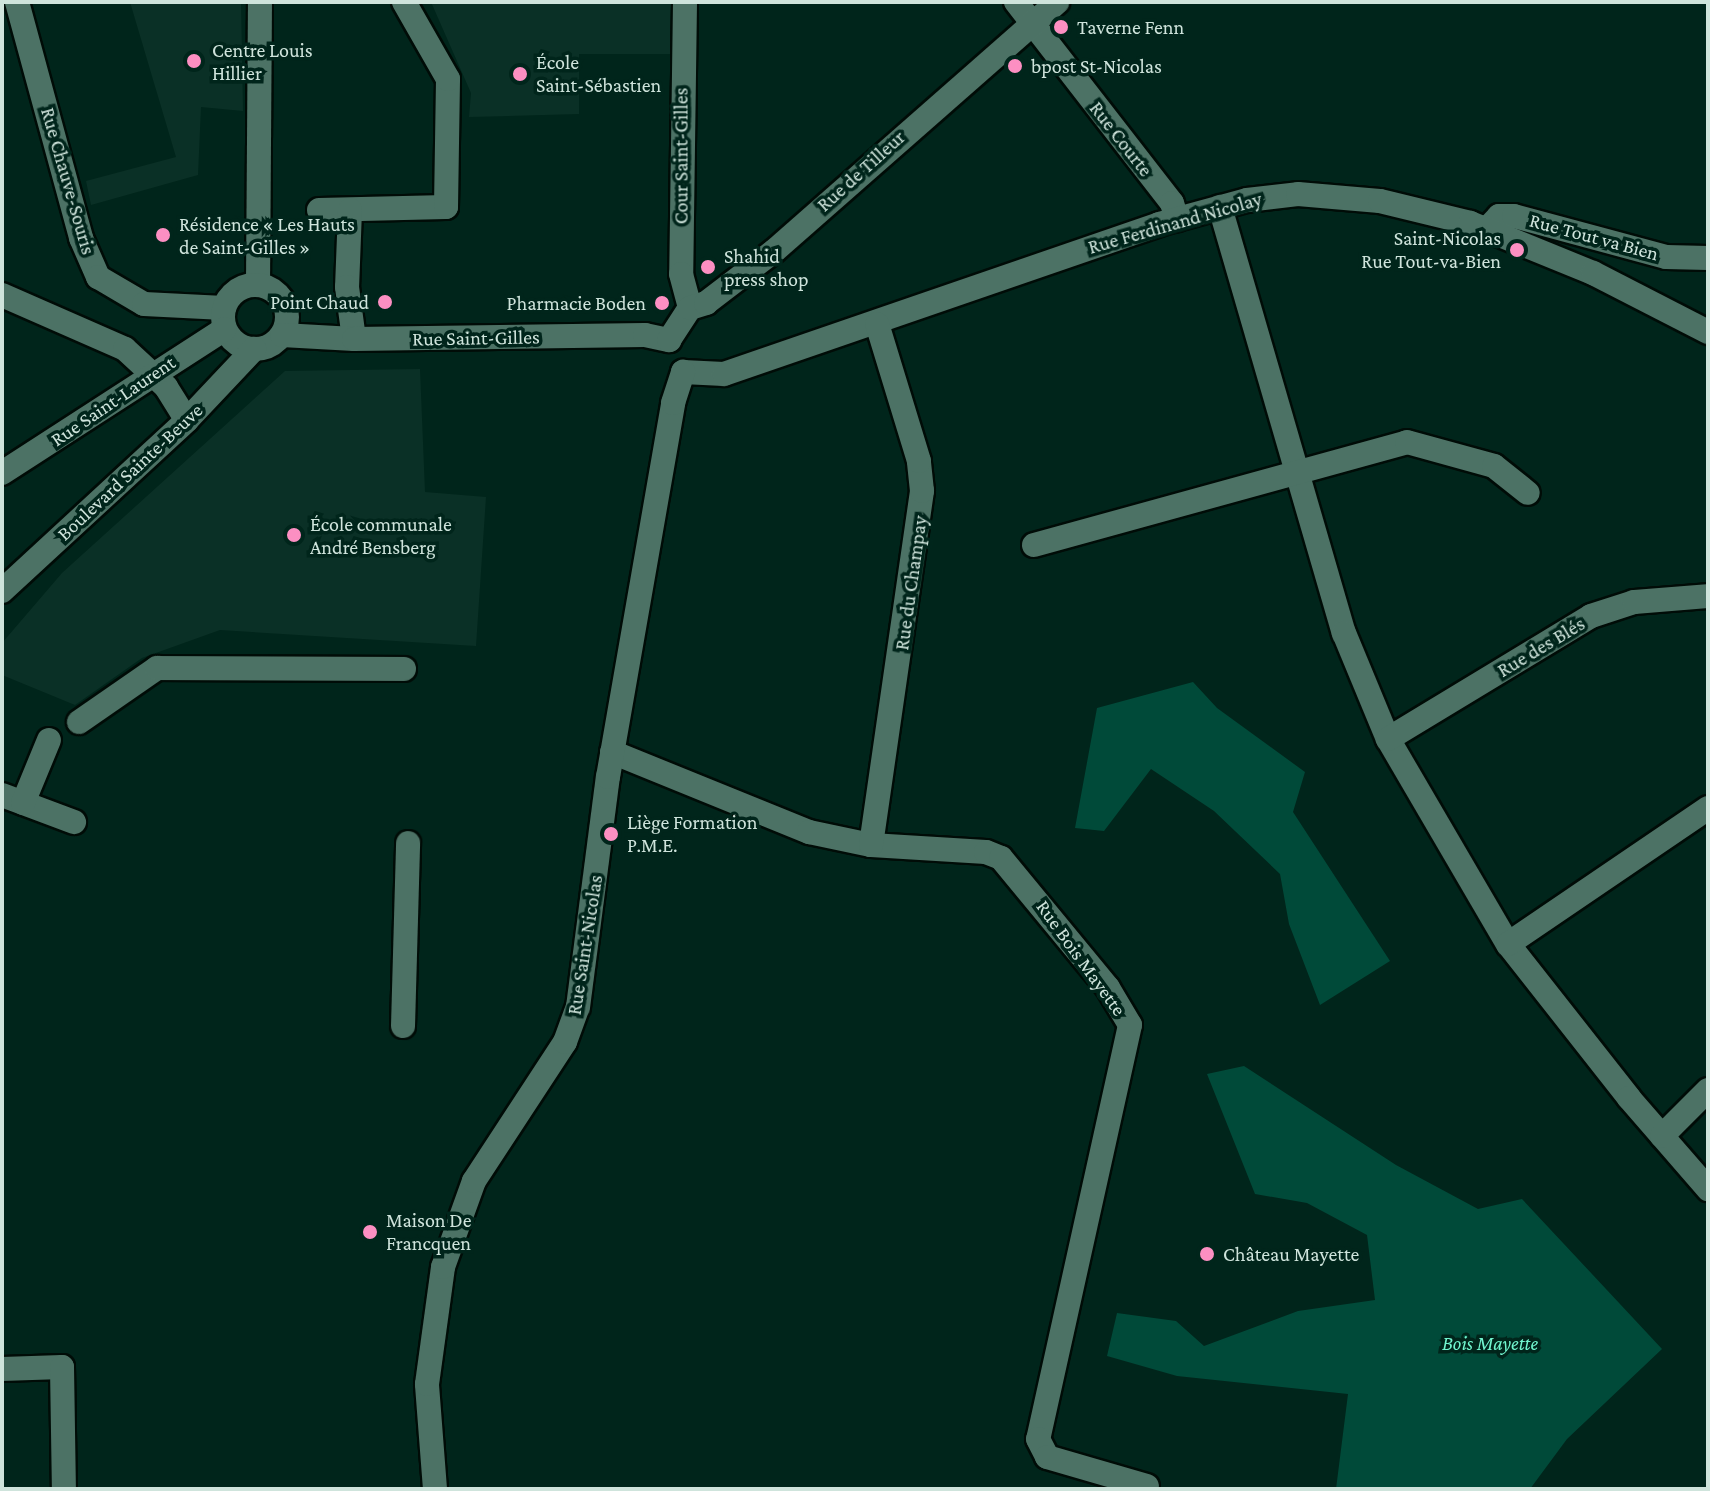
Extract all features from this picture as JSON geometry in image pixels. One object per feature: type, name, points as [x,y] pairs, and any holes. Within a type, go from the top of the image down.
[{"type":"street","name":"Rue Chauve-Souris","points":[[17,2],[81,238],[98,277],[144,304],[225,319]]},
{"type":"street","points":[[258,285],[260,2]]},
{"type":"street","points":[[319,210],[446,207],[448,79],[404,2]]},
{"type":"street","name":"Cour Saint-Gilles","points":[[685,2],[681,274],[690,308]]},
{"type":"street","points":[[1016,2],[1031,23]]},
{"type":"street","name":"Rue de Tilleur","points":[[669,340],[690,308],[706,303],[774,251],[1057,2]]},
{"type":"street","name":"Rue Courte","points":[[1031,23],[1172,203],[1177,219]]},
{"type":"street","name":"Rue Ferdinand Nicolay","points":[[683,372],[724,374],[1177,219],[1278,195],[1334,195],[1410,207],[1486,230],[1593,273],[1708,332]]},
{"type":"street","points":[[1220,207],[1344,633],[1388,739],[1508,944],[1708,1189]]},
{"type":"street","points":[[350,210],[347,287],[354,339]]},
{"type":"street","name":"Rue Tout va Bien","points":[[1486,230],[1499,216],[1514,216],[1666,257],[1708,258]]},
{"type":"street","points":[[258,285],[284,304],[282,335],[254,349],[234,340],[225,319],[240,289],[258,285]]},
{"type":"street","points":[[2,295],[125,349],[152,372],[187,420]]},
{"type":"street","name":"Rue Saint-Laurent","points":[[2,473],[225,319]]},
{"type":"street","name":"Rue du Champay","points":[[871,845],[922,491],[919,461],[877,324]]},
{"type":"street","name":"Rue Saint-Gilles","points":[[282,335],[354,339],[645,335],[669,340]]},
{"type":"street","points":[[669,340],[683,372]]},
{"type":"street","name":"Boulevard Sainte-Beuve","points":[[2,591],[187,420],[254,349]]},
{"type":"street","name":"Rue Saint-Nicolas","points":[[435,1489],[428,1369],[443,1267],[474,1181],[575,1019],[612,752],[669,424],[683,372]]},
{"type":"street","points":[[1034,545],[1295,470],[1407,442],[1494,466],[1528,493]]},
{"type":"street","name":"Rue des Blés","points":[[1388,739],[1591,616],[1634,602],[1708,596]]},
{"type":"street","points":[[79,722],[157,668],[404,669]]},
{"type":"street","points":[[49,740],[12,799],[74,822]]},
{"type":"street","name":"Rue Bois Mayette","points":[[612,752],[809,832],[871,845],[986,852],[1001,858],[1069,936],[1130,1025],[1038,1439],[1047,1457],[1147,1486]]},
{"type":"street","points":[[1508,944],[1708,808]]},
{"type":"street","points":[[403,1026],[408,843]]},
{"type":"street","points":[[1662,1136],[1708,1090]]},
{"type":"street","points":[[2,1369],[62,1367],[64,1489]]},
{"type":"shaded area","name":"Centre Louis Hillier","points":[[130,2],[241,2],[243,111],[201,107],[198,175],[91,205],[86,181],[176,157]]},
{"type":"shaded area","name":"École Saint-Sébastien","points":[[431,2],[671,2],[670,54],[579,54],[579,114],[469,117],[471,93]]},
{"type":"shaded area","name":"École communale André Bensberg","points":[[420,369],[425,492],[486,497],[476,646],[220,630],[142,658],[75,705],[2,675],[2,643],[62,573],[285,371]]},
{"type":"green space","points":[[1193,682],[1217,708],[1305,772],[1293,812],[1390,961],[1320,1005],[1289,924],[1280,874],[1214,811],[1151,769],[1104,831],[1075,828],[1097,708]]},
{"type":"green space","name":"Bois Mayette","points":[[1244,1066],[1396,1165],[1478,1209],[1522,1199],[1662,1349],[1567,1439],[1530,1489],[1336,1489],[1348,1394],[1177,1376],[1107,1356],[1117,1313],[1176,1321],[1204,1346],[1298,1311],[1375,1300],[1367,1235],[1307,1203],[1255,1194],[1207,1074]]},
{"type":"place","name":"Taverne Fenn","points":[[1061,27]]},
{"type":"place","name":"Centre Louis Hillier","points":[[194,61]]},
{"type":"place","name":"bpost St-Nicolas","points":[[1015,66]]},
{"type":"place","name":"École Saint-Sébastien","points":[[520,74]]},
{"type":"place","name":"Résidence « Les Hauts de Saint-Gilles »","points":[[163,235]]},
{"type":"place","name":"Saint-Nicolas Rue Tout-va-Bien","points":[[1517,250]]},
{"type":"place","name":"Shahid press shop","points":[[708,267]]},
{"type":"place","name":"Point Chaud","points":[[385,302]]},
{"type":"place","name":"Pharmacie Boden","points":[[662,303]]},
{"type":"place","name":"École communale André Bensberg","points":[[294,535]]},
{"type":"place","name":"Liège Formation P.M.E.","points":[[611,834]]},
{"type":"place","name":"Maison De Francquen","points":[[370,1232]]},
{"type":"place","name":"Château Mayette","points":[[1207,1254]]}]
